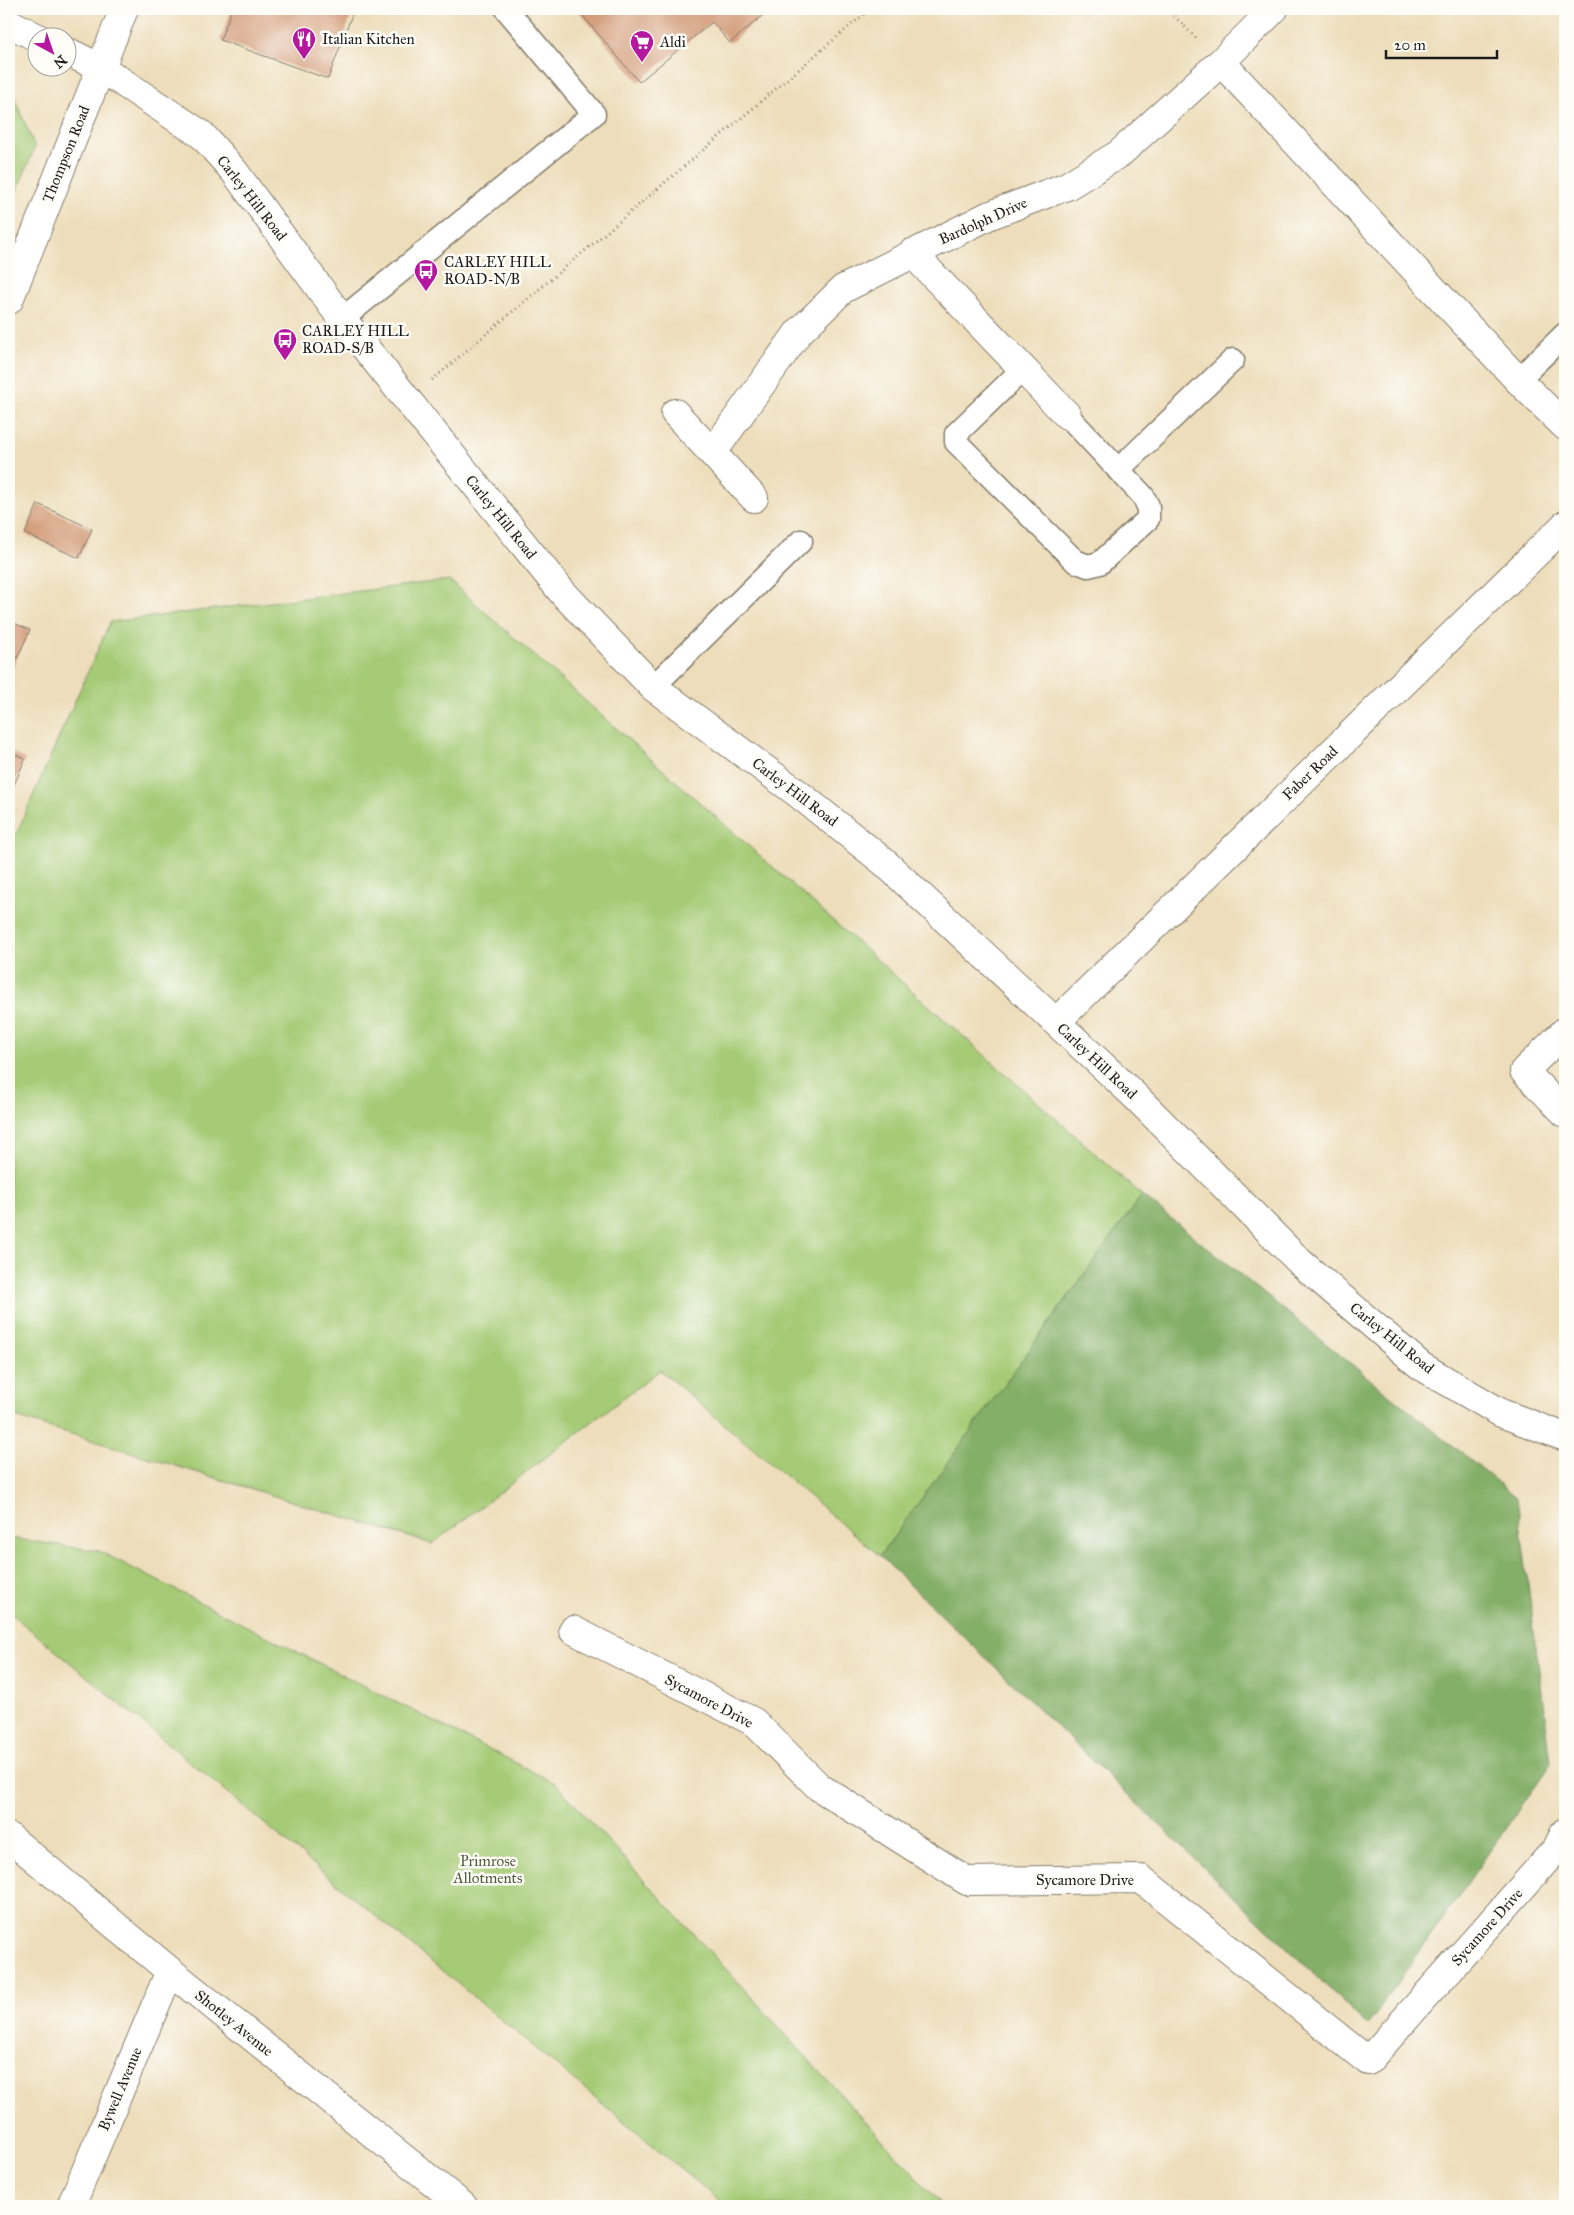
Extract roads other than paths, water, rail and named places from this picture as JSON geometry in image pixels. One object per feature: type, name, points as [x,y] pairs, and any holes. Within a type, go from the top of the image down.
[{"type":"street","name":"Thompson Road","points":[[9,300],[124,9]]},
{"type":"street","name":"Bardolph Drive","points":[[713,452],[798,333],[843,288],[988,216],[1067,186],[1120,154],[1221,62],[1274,9]]},
{"type":"street","points":[[9,24],[28,33]]},
{"type":"street","name":"Carley Hill Road","points":[[78,57],[101,68],[202,135],[234,171],[342,319],[562,592],[653,687],[796,792],[884,862],[1134,1095],[1301,1263],[1421,1366],[1501,1413],[1565,1437]]},
{"type":"street","points":[[1221,62],[1518,380],[1565,426]]},
{"type":"street","points":[[912,253],[1067,415]]},
{"type":"street","points":[[675,413],[754,498]]},
{"type":"street","name":"Faber Road","points":[[1056,1022],[1565,525]]},
{"type":"street","points":[[1565,1031],[1524,1071],[1565,1113]]},
{"type":"street","name":"Sycamore Drive","points":[[573,1630],[754,1722],[819,1787],[967,1881],[1140,1879],[1368,2061],[1557,1848],[1565,1832]]},
{"type":"street","name":"Shotley Avenue","points":[[9,1837],[170,1971],[462,2206]]},
{"type":"street","name":"Bywell Avenue","points":[[71,2206],[170,1971]]},
{"type":"lane","points":[[342,319],[594,114],[506,9]]},
{"type":"lane","points":[[1518,380],[1565,334]]},
{"type":"lane","points":[[1118,470],[1233,360]]},
{"type":"lane","points":[[1023,369],[956,434],[956,442],[1075,561],[1088,566],[1100,563],[1148,519],[1148,506],[1143,496],[1067,415]]},
{"type":"lane","points":[[653,687],[801,541]]},
{"type":"place","name":"Italian Kitchen","points":[[304,60]]},
{"type":"place","name":"Aldi","points":[[642,63]]},
{"type":"place","name":"CARLEY HILL ROAD-N/B","points":[[426,292]]},
{"type":"place","name":"CARLEY HILL ROAD-S/B","points":[[285,361]]},
{"type":"park label","name":"Primrose Allotments","points":[[488,1870]]}]
